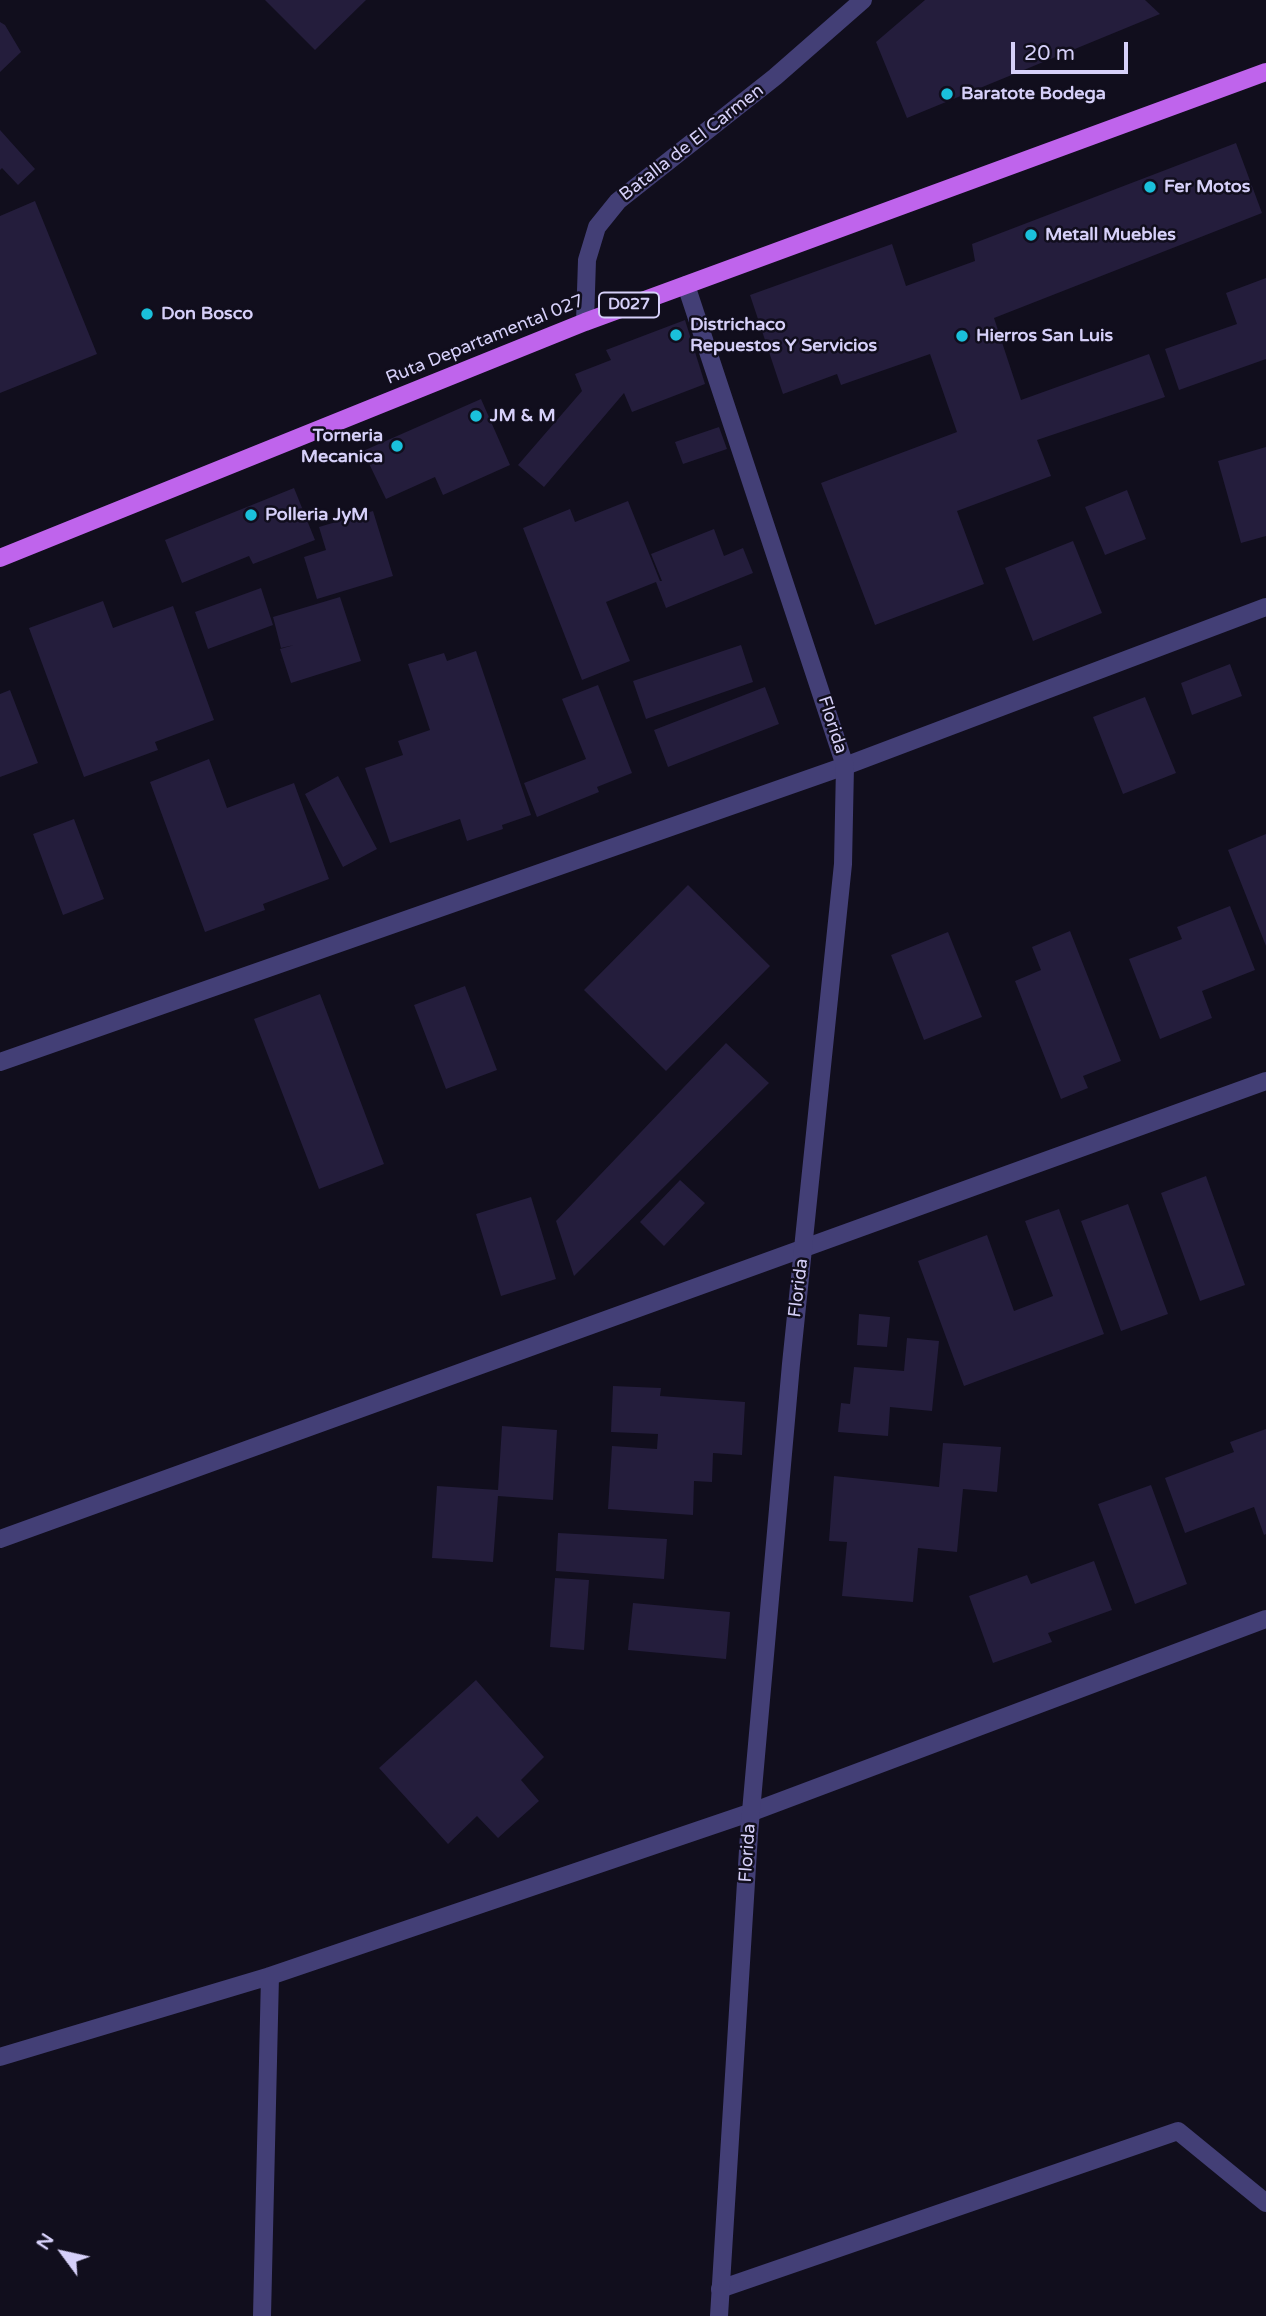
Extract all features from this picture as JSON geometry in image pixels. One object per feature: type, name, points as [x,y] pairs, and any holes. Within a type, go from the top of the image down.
[{"type":"main road","name":"Ruta Departamental 027","points":[[0,558],[585,321],[1266,72]]},
{"type":"street","name":"Batalla de El Carmen","points":[[585,321],[587,260],[597,227],[618,201],[775,76],[863,0]]},
{"type":"street","name":"Florida","points":[[686,285],[845,766],[843,864],[791,1364],[752,1812],[719,2316]]},
{"type":"street","points":[[0,1062],[845,766],[1266,607]]},
{"type":"street","points":[[0,1539],[1266,1081]]},
{"type":"street","points":[[0,2057],[270,1976],[752,1812],[1266,1619]]},
{"type":"street","points":[[262,2316],[270,1976]]},
{"type":"street","points":[[720,2290],[1178,2131],[1266,2203]]},
{"type":"building","points":[[265,0],[366,0],[315,50]]},
{"type":"building","points":[[925,0],[1145,0],[1160,14],[907,118],[876,42]]},
{"type":"building","points":[[0,22],[5,25],[21,52],[0,72]]},
{"type":"building","points":[[0,130],[35,169],[18,185],[2,168],[0,170]]},
{"type":"building","points":[[1236,143],[1262,213],[994,318],[1021,400],[1149,354],[1165,397],[1037,440],[1051,476],[957,511],[984,584],[875,625],[821,483],[957,432],[930,354],[841,385],[837,374],[783,394],[750,295],[892,244],[906,286],[975,261],[972,244]]},
{"type":"building","points":[[35,201],[97,354],[0,393],[0,216]]},
{"type":"building","points":[[1266,278],[1266,359],[1179,390],[1165,349],[1237,324],[1226,293]]},
{"type":"building","points":[[685,320],[705,384],[632,412],[624,393],[544,487],[518,465],[582,391],[575,374],[611,360],[606,350]]},
{"type":"building","points":[[481,399],[510,465],[443,495],[435,477],[386,499],[363,451]]},
{"type":"building","points":[[719,427],[727,449],[683,464],[675,442]]},
{"type":"building","points":[[1266,447],[1266,536],[1241,543],[1218,461]]},
{"type":"building","points":[[294,488],[315,540],[253,564],[249,556],[182,583],[165,540]]},
{"type":"building","points":[[1127,490],[1146,539],[1105,555],[1085,507]]},
{"type":"building","points":[[628,501],[660,581],[651,554],[714,529],[724,556],[743,548],[753,573],[666,608],[656,582],[606,602],[630,661],[582,680],[523,528],[570,509],[575,522]]},
{"type":"building","points":[[373,511],[393,576],[317,599],[304,557],[326,550],[319,527]]},
{"type":"building","points":[[1073,541],[1102,613],[1033,641],[1005,568]]},
{"type":"building","points":[[261,588],[273,625],[208,649],[195,612]]},
{"type":"building","points":[[340,597],[361,661],[291,683],[280,649],[294,645],[281,648],[273,617]]},
{"type":"building","points":[[103,601],[113,628],[173,606],[214,720],[155,742],[158,750],[84,777],[29,628]]},
{"type":"building","points":[[741,645],[753,682],[646,719],[633,681]]},
{"type":"building","points":[[476,651],[531,815],[502,825],[503,829],[467,841],[460,819],[390,843],[365,768],[403,755],[398,741],[430,730],[408,664],[444,653],[447,661]]},
{"type":"building","points":[[1230,664],[1242,696],[1192,715],[1181,683]]},
{"type":"building","points":[[598,685],[632,773],[597,787],[599,792],[537,817],[524,783],[586,759],[562,699]]},
{"type":"building","points":[[765,687],[779,724],[668,767],[654,730]]},
{"type":"building","points":[[10,690],[38,763],[0,777],[0,694]]},
{"type":"building","points":[[1145,697],[1176,773],[1123,794],[1093,717]]},
{"type":"building","points":[[209,759],[227,808],[294,783],[329,879],[263,904],[265,910],[205,932],[150,782]]},
{"type":"building","points":[[338,776],[377,849],[343,867],[305,794]]},
{"type":"building","points":[[74,819],[104,899],[63,915],[33,834]]},
{"type":"building","points":[[1266,834],[1266,946],[1228,850]]},
{"type":"building","points":[[688,885],[770,966],[666,1071],[584,990]]},
{"type":"building","points":[[1230,906],[1255,970],[1202,991],[1212,1018],[1160,1039],[1129,959],[1182,939],[1177,927]]},
{"type":"building","points":[[1070,931],[1121,1061],[1083,1076],[1088,1088],[1061,1099],[1015,981],[1041,970],[1032,947]]},
{"type":"building","points":[[948,932],[982,1017],[924,1040],[891,955]]},
{"type":"building","points":[[465,986],[497,1070],[446,1089],[414,1005]]},
{"type":"building","points":[[320,994],[384,1164],[319,1189],[254,1019]]},
{"type":"building","points":[[726,1043],[769,1083],[574,1276],[556,1221]]},
{"type":"building","points":[[1206,1176],[1245,1285],[1200,1301],[1161,1193]]},
{"type":"building","points":[[680,1180],[705,1203],[664,1246],[640,1222]]},
{"type":"building","points":[[531,1197],[556,1279],[501,1296],[476,1214]]},
{"type":"building","points":[[1128,1204],[1168,1314],[1121,1331],[1081,1221]]},
{"type":"building","points":[[1059,1209],[1104,1334],[964,1386],[918,1261],[987,1235],[1014,1311],[1053,1296],[1025,1221]]},
{"type":"building","points":[[859,1314],[890,1317],[887,1347],[857,1345]]},
{"type":"building","points":[[907,1338],[939,1341],[932,1411],[890,1407],[888,1436],[838,1432],[841,1403],[850,1404],[854,1367],[904,1371]]},
{"type":"building","points":[[613,1386],[661,1388],[660,1396],[745,1402],[742,1455],[713,1453],[712,1482],[694,1481],[693,1515],[608,1509],[612,1446],[657,1449],[658,1434],[611,1432]]},
{"type":"building","points":[[502,1426],[557,1430],[553,1500],[498,1496],[493,1562],[432,1558],[437,1486],[498,1490]]},
{"type":"building","points":[[1266,1429],[1266,1534],[1264,1535],[1254,1507],[1185,1533],[1165,1478],[1234,1452],[1230,1442]]},
{"type":"building","points":[[943,1443],[1001,1447],[997,1492],[963,1489],[957,1552],[918,1548],[913,1602],[842,1596],[847,1542],[829,1541],[834,1476],[939,1487]]},
{"type":"building","points":[[1151,1485],[1187,1584],[1135,1604],[1098,1504]]},
{"type":"building","points":[[558,1533],[667,1539],[664,1579],[556,1571]]},
{"type":"building","points":[[1094,1561],[1112,1610],[1048,1633],[1052,1642],[993,1663],[969,1596],[1027,1575],[1031,1584]]},
{"type":"building","points":[[555,1578],[589,1580],[584,1650],[550,1647]]},
{"type":"building","points":[[633,1603],[730,1612],[726,1659],[628,1650]]},
{"type":"building","points":[[476,1680],[544,1757],[521,1780],[539,1801],[498,1838],[477,1816],[448,1844],[379,1768]]},
{"type":"place","name":"Baratote Bodega","points":[[947,94]]},
{"type":"place","name":"Fer Motos","points":[[1150,187]]},
{"type":"place","name":"Metall Muebles","points":[[1031,235]]},
{"type":"place","name":"Don Bosco","points":[[147,314]]},
{"type":"place","name":"Districhaco Repuestos Y Servicios","points":[[676,335]]},
{"type":"place","name":"Hierros San Luis","points":[[962,336]]},
{"type":"place","name":"JM & M","points":[[476,416]]},
{"type":"place","name":"Torneria Mecanica","points":[[397,446]]},
{"type":"place","name":"Polleria JyM","points":[[251,515]]}]
